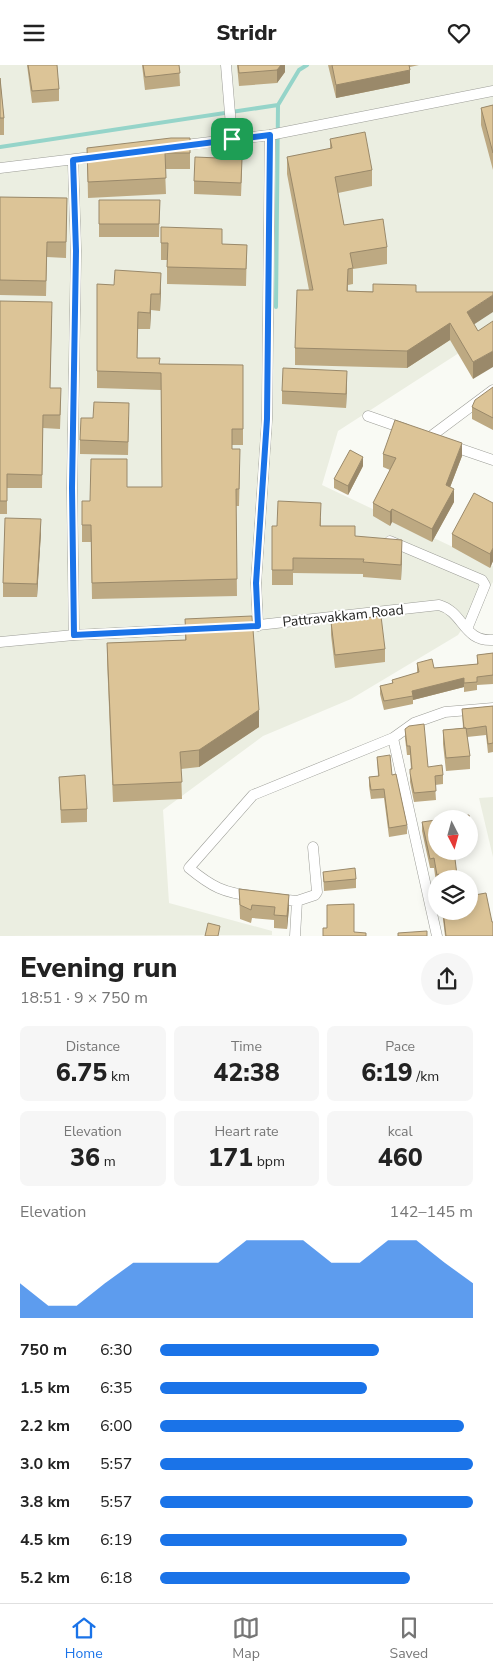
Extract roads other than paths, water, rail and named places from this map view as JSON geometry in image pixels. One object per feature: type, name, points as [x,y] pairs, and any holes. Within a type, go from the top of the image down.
[{"type":"street","points":[[226,65],[232,139]]},
{"type":"street","points":[[167,147],[270,135],[493,91]]},
{"type":"street","points":[[258,626],[256,583],[267,419],[270,135]]},
{"type":"street","points":[[0,168],[110,155]]},
{"type":"street","points":[[73,160],[76,251],[72,488],[74,635]]},
{"type":"street","points":[[421,434],[493,390]]},
{"type":"street","points":[[368,416],[493,461]]},
{"type":"street","points":[[388,541],[482,580],[485,585],[467,629]]},
{"type":"street","name":"Pattravakkam Road","points":[[228,627],[258,626],[440,605],[448,608],[474,638],[493,640]]},
{"type":"street","points":[[0,642],[74,635],[209,628]]},
{"type":"street","points":[[313,847],[318,892],[315,895],[297,901],[228,893],[207,883],[189,868],[253,795],[394,738],[414,723],[445,712],[493,707]]},
{"type":"street","points":[[394,738],[437,935]]},
{"type":"street","points":[[295,935],[297,901]]},
{"type":"waterway","points":[[276,307],[278,105],[299,70],[307,65]]},
{"type":"waterway","points":[[0,147],[278,105]]}]
